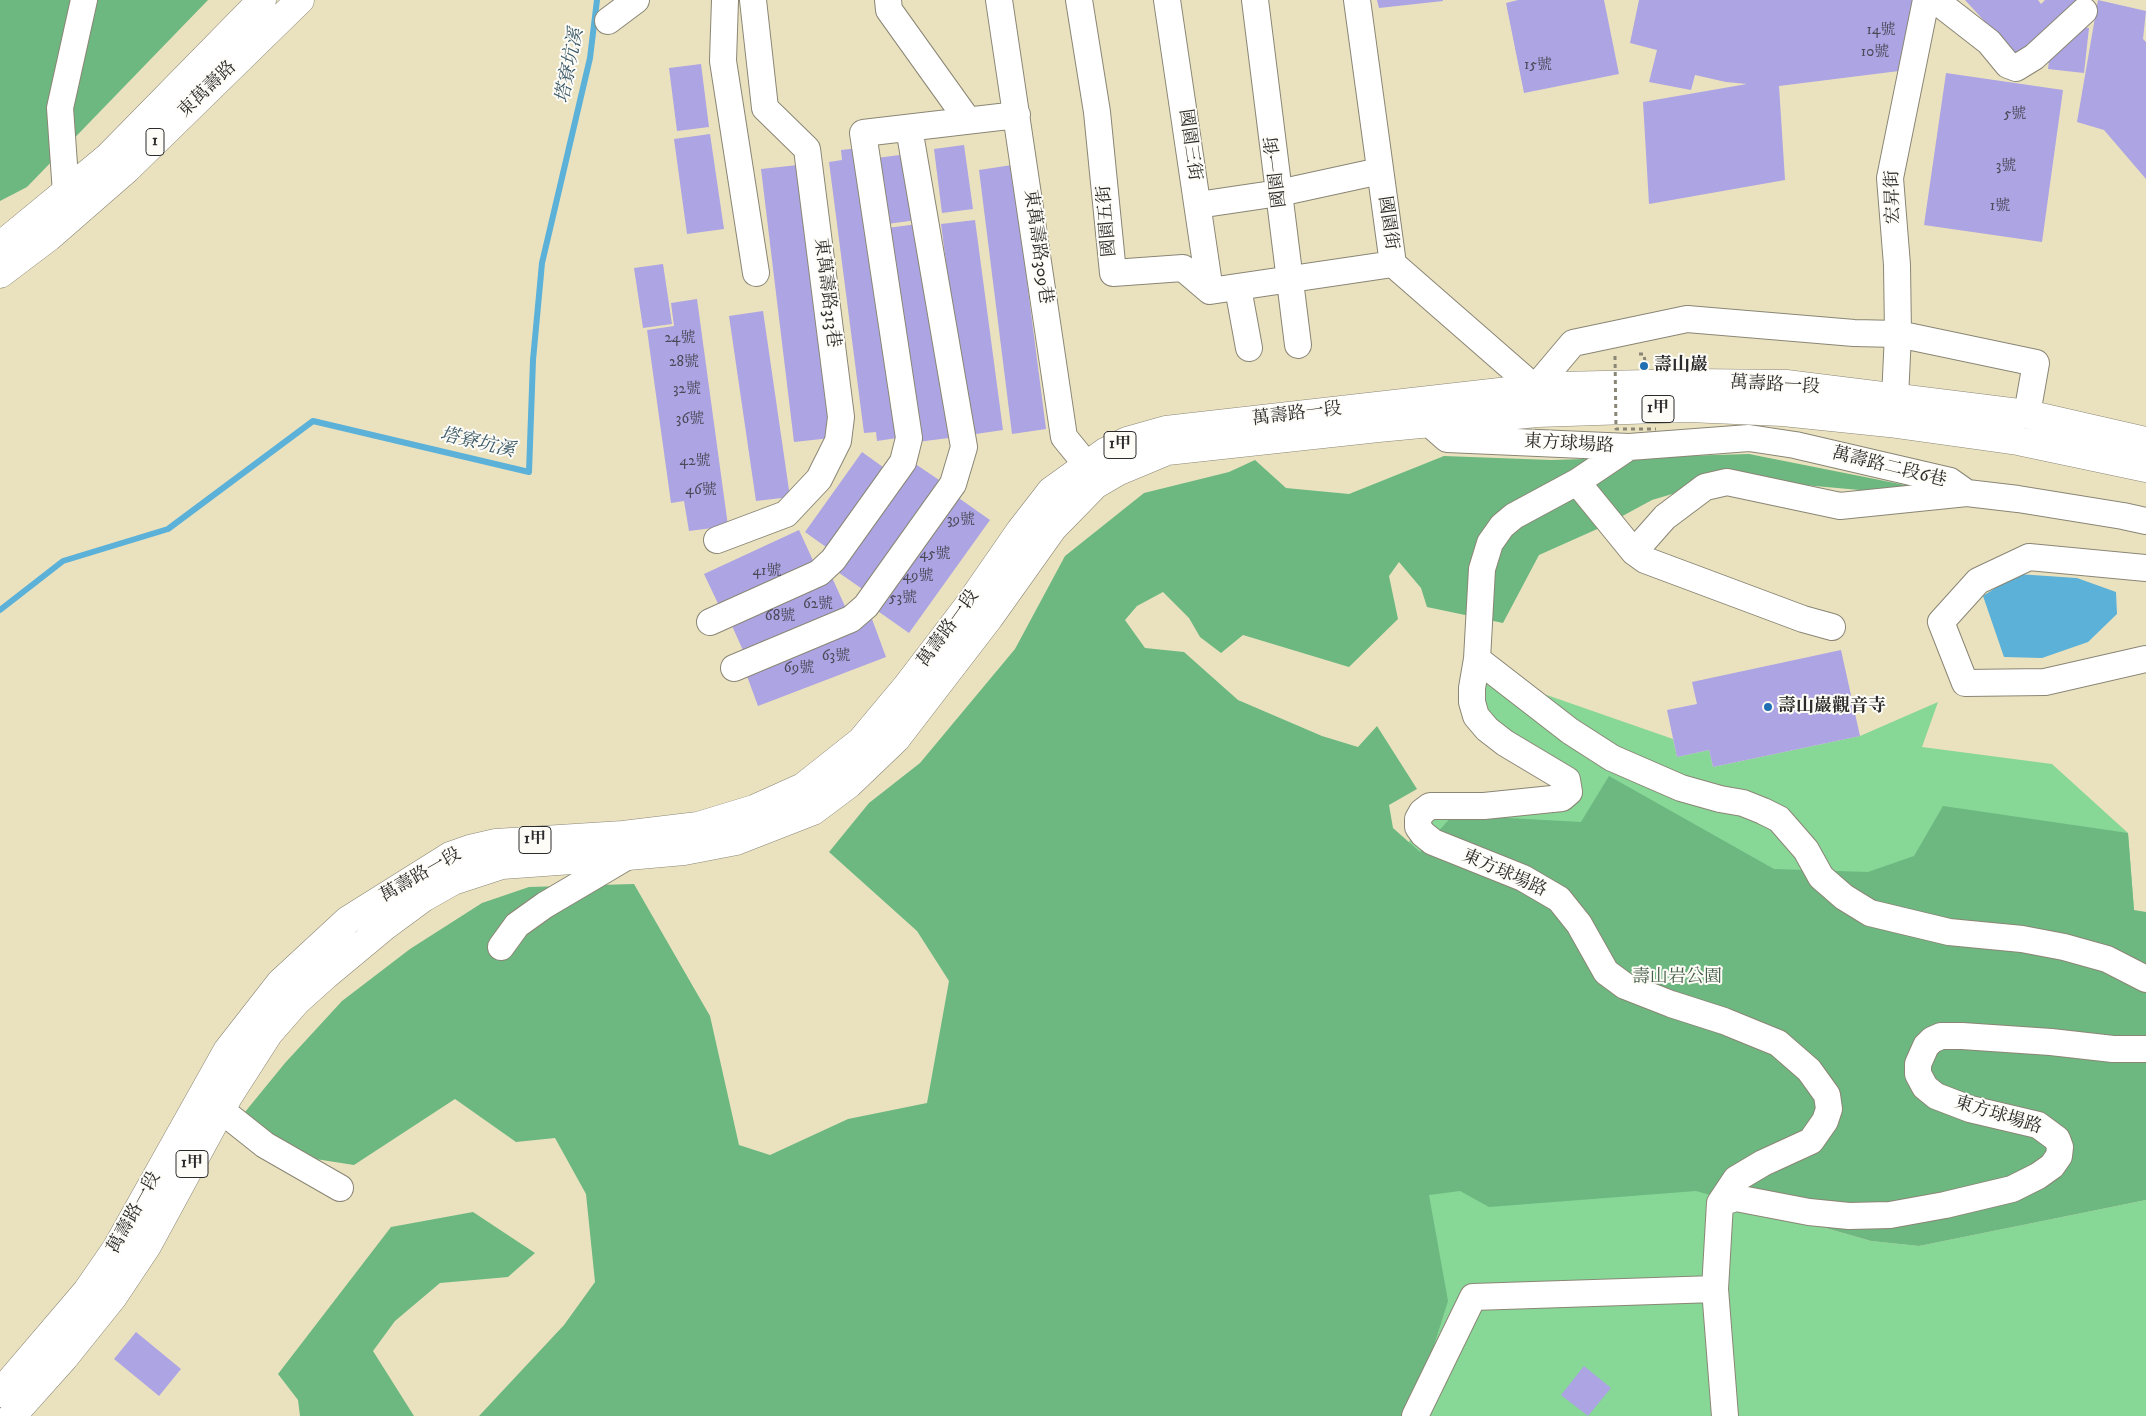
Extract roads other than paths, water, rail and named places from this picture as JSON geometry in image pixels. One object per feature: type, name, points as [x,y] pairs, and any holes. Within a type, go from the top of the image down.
[{"type":"main road","name":"東萬壽路","points":[[0,246],[108,157],[262,0]]},
{"type":"main road","name":"東萬壽路","points":[[0,274],[49,237],[127,168],[300,0]]},
{"type":"main road","name":"萬壽路一段","points":[[12,1416],[64,1358],[113,1297],[147,1246],[220,1110],[269,1033],[297,1001],[370,938],[423,898],[453,881],[502,864],[626,846],[754,809],[803,787],[861,741],[913,679],[1051,491],[1091,474],[1105,452],[1127,441],[1166,430],[1429,413],[1694,383],[1786,384],[2027,414],[2146,441]]},
{"type":"main road","name":"萬壽路一段","points":[[1536,401],[1793,413],[1889,423],[2018,441],[2146,468]]},
{"type":"main road","name":"萬壽路一段","points":[[0,1393],[87,1290],[116,1249],[227,1051],[280,983],[348,920],[442,861],[470,849],[496,842],[626,846]]},
{"type":"street","points":[[66,193],[60,108],[84,0]]},
{"type":"street","points":[[608,21],[636,0]]},
{"type":"street","points":[[726,0],[722,61],[756,273]]},
{"type":"street","name":"東萬壽路313巷","points":[[717,540],[786,514],[819,479],[838,441],[841,417],[807,149],[765,108],[753,0]]},
{"type":"street","points":[[888,0],[889,10],[967,119]]},
{"type":"street","name":"東萬壽路309巷","points":[[999,0],[1064,436],[1091,474]]},
{"type":"street","name":"國園五街","points":[[1079,0],[1097,112],[1113,273],[1184,268],[1210,291]]},
{"type":"street","name":"國園三街","points":[[1167,0],[1210,291]]},
{"type":"street","name":"國園一街","points":[[1256,0],[1298,345]]},
{"type":"street","name":"國園街","points":[[1357,0],[1393,264],[1536,401]]},
{"type":"street","name":"宏昇街","points":[[1895,398],[1898,334],[1897,265],[1890,178],[1926,0]]},
{"type":"street","points":[[1935,0],[1989,42],[2008,65],[2016,68],[2034,57],[2084,11]]},
{"type":"street","points":[[710,622],[819,573],[833,560],[903,462],[909,438],[863,133],[967,119],[1017,115]]},
{"type":"street","points":[[734,668],[851,619],[866,606],[953,484],[964,447],[909,128]]},
{"type":"street","points":[[1198,205],[1279,193],[1380,171]]},
{"type":"street","points":[[1210,291],[1393,264]]},
{"type":"street","points":[[1238,288],[1249,348]]},
{"type":"street","points":[[1536,401],[1574,343],[1687,319],[1854,333],[1898,334],[2036,363],[2027,414]]},
{"type":"street","name":"東方球場路","points":[[1429,413],[1448,439],[1629,447]]},
{"type":"street","name":"萬壽路二段6巷","points":[[1629,447],[1750,438],[1795,445],[1950,481],[1967,493],[2018,498],[2123,516],[2146,522]]},
{"type":"street","name":"東方球場路","points":[[1629,447],[1578,482],[1514,516],[1502,526],[1490,543],[1482,569],[1477,658],[1472,688],[1472,702],[1476,716],[1486,729],[1505,743],[1567,780],[1569,792],[1562,798],[1484,806],[1430,806],[1422,812],[1418,819],[1418,827],[1422,834],[1450,850],[1523,878],[1559,899],[1580,924],[1606,972],[1625,986],[1671,1004],[1724,1021],[1778,1044],[1809,1070],[1827,1095],[1829,1109],[1825,1121],[1811,1141],[1763,1163],[1736,1179],[1720,1203]]},
{"type":"street","points":[[1578,482],[1634,552],[1645,560],[1803,620],[1832,626]]},
{"type":"street","points":[[1634,552],[1665,516],[1705,487],[1727,482],[1840,506],[1967,493]]},
{"type":"street","points":[[2146,568],[2029,557],[1978,581],[1941,622],[1964,683],[2046,682],[2146,659]]},
{"type":"street","points":[[1477,658],[1570,731],[1612,758],[1681,788],[1720,800],[1743,803],[1763,810],[1779,819],[1806,850],[1821,877],[1844,897],[1870,913],[1949,932],[2022,939],[2064,947],[2108,959],[2146,978]]},
{"type":"street","points":[[501,948],[517,925],[626,846]]},
{"type":"street","name":"東方球場路","points":[[1720,1203],[1736,1198],[1809,1212],[1849,1216],[1890,1215],[1945,1205],[2012,1189],[2038,1176],[2052,1166],[2059,1156],[2060,1147],[2057,1139],[2038,1125],[1970,1109],[1936,1096],[1925,1087],[1918,1074],[1918,1064],[1926,1046],[1932,1040],[1941,1036],[1962,1036],[2051,1042],[2113,1049],[2146,1049]]},
{"type":"street","points":[[220,1110],[265,1145],[340,1188]]},
{"type":"street","points":[[1720,1203],[1715,1289],[1725,1416]]},
{"type":"street","points":[[1415,1416],[1473,1296],[1715,1289]]},
{"type":"water","points":[[2017,574],[2077,578],[2116,592],[2117,614],[2088,642],[2042,658],[2004,657],[1983,596]]},
{"type":"waterway","name":"塔寮坑溪","points":[[0,610],[63,561],[168,529],[313,421],[529,472],[533,360],[542,263],[590,58],[597,0]]},
{"type":"place","name":"壽山巖","points":[[1644,366]]},
{"type":"place","name":"壽山巖觀音寺","points":[[1768,707]]},
{"type":"park label","name":"壽山岩公園","points":[[1677,978]]}]
